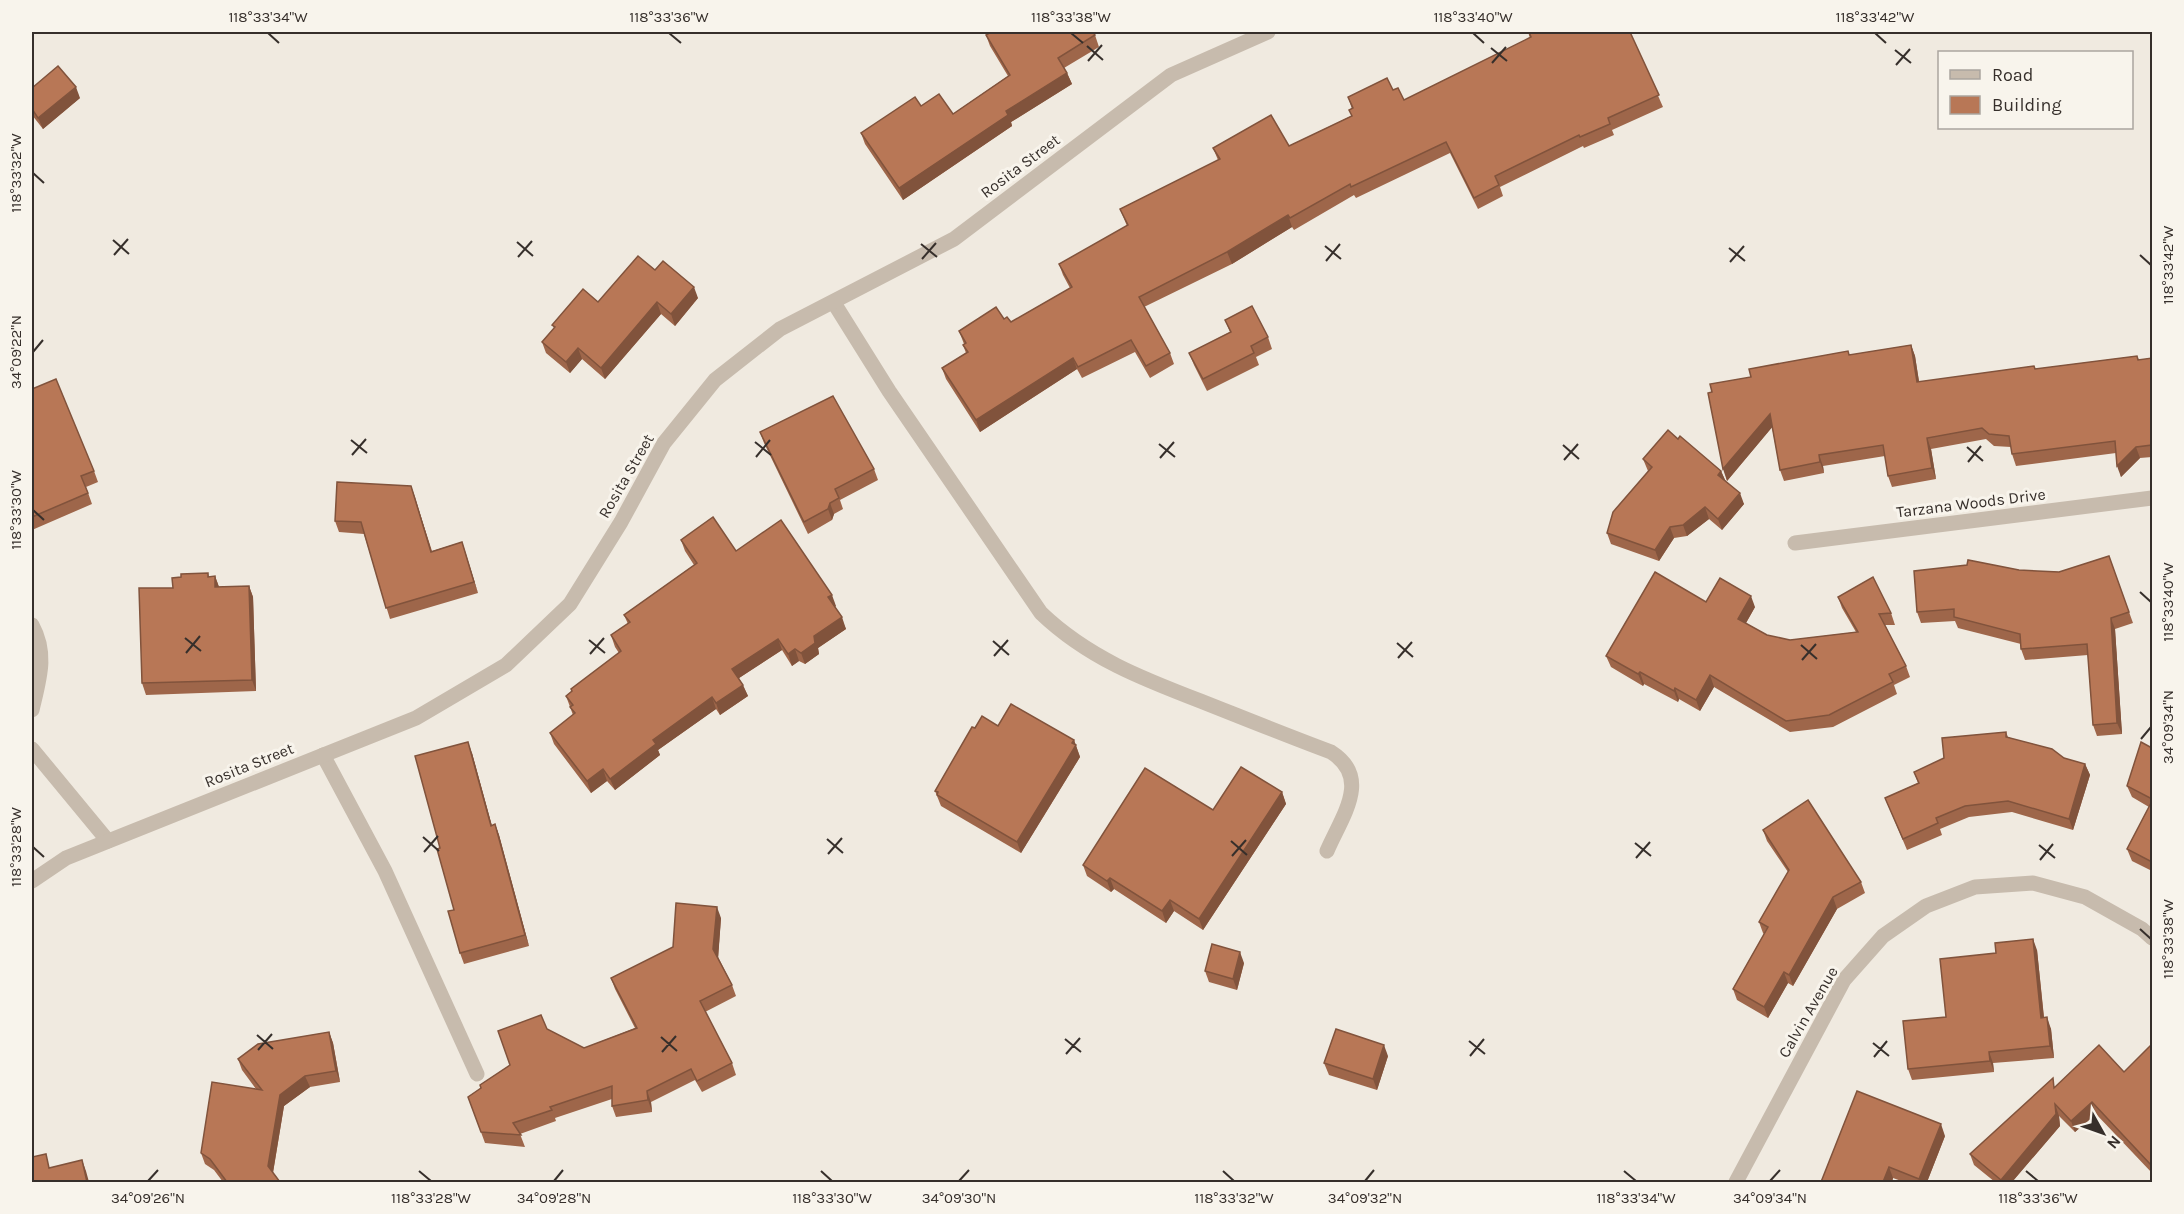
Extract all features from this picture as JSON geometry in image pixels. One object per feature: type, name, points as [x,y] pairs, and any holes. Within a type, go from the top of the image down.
[{"type":"street","name":"Rosita Street","points":[[32,880],[66,858],[416,718],[506,665],[570,604],[621,522],[664,443],[716,380],[780,329],[954,239],[1171,75],[1268,32]]},
{"type":"street","points":[[834,303],[889,391],[1034,604],[1057,629],[1102,660],[1144,680],[1330,752],[1342,759],[1353,778],[1352,790],[1327,851]]},
{"type":"street","name":"Tarzana Woods Drive","points":[[1795,543],[2152,498]]},
{"type":"street","points":[[32,625],[42,655],[42,670],[32,710]]},
{"type":"street","points":[[32,749],[108,841]]},
{"type":"street","points":[[323,755],[385,871],[477,1074]]},
{"type":"street","name":"Calvin Avenue","points":[[1736,1182],[1844,980],[1883,936],[1926,906],[1975,887],[2033,883],[2085,897],[2142,929],[2152,938]]},
{"type":"building","points":[[991,32],[1093,32],[1095,35],[1058,58],[1067,73],[1006,111],[1008,115],[899,188],[861,133],[915,97],[921,106],[939,94],[953,114],[1010,75],[986,35]]},
{"type":"building","points":[[1529,32],[1630,32],[1659,95],[1608,118],[1610,124],[1580,137],[1579,135],[1495,176],[1499,185],[1474,198],[1446,142],[1351,187],[1350,184],[1290,218],[1288,215],[1227,252],[1139,297],[1170,353],[1146,366],[1131,340],[1078,367],[1073,358],[976,420],[942,368],[968,352],[963,345],[966,343],[959,331],[996,307],[1004,319],[1007,317],[1011,322],[1072,287],[1059,264],[1128,225],[1120,209],[1220,159],[1213,148],[1271,115],[1289,146],[1352,116],[1349,110],[1353,108],[1348,97],[1387,78],[1393,90],[1398,88],[1404,100],[1531,37]]},
{"type":"building","points":[[58,66],[76,87],[38,118],[32,109],[32,88]]},
{"type":"building","points":[[638,256],[655,270],[663,261],[694,287],[671,314],[657,302],[601,368],[578,348],[566,362],[542,342],[555,327],[552,325],[583,289],[598,302]]},
{"type":"building","points":[[1252,306],[1268,337],[1251,346],[1254,353],[1203,379],[1189,353],[1231,332],[1225,320]]},
{"type":"building","points":[[1911,345],[1917,382],[2034,366],[2035,369],[2137,356],[2138,360],[2152,358],[2152,445],[2136,447],[2117,466],[2115,441],[2012,454],[2009,436],[1989,434],[1982,428],[1927,438],[1932,468],[1888,476],[1883,445],[1819,455],[1820,462],[1780,470],[1770,414],[1723,469],[1708,393],[1712,392],[1710,384],[1751,377],[1749,369],[1848,351],[1849,355]]},
{"type":"building","points":[[56,379],[94,471],[81,476],[88,493],[32,517],[32,389]]},
{"type":"building","points":[[833,396],[874,469],[835,489],[839,498],[830,503],[828,509],[804,522],[760,432]]},
{"type":"building","points":[[1668,430],[1678,439],[1680,436],[1721,471],[1718,475],[1740,493],[1718,519],[1705,507],[1683,525],[1670,527],[1655,550],[1607,533],[1613,512],[1652,467],[1643,459]]},
{"type":"building","points":[[337,482],[411,486],[431,552],[462,542],[474,582],[386,608],[361,522],[335,521]]},
{"type":"building","points":[[713,517],[736,551],[781,520],[832,595],[828,597],[842,617],[814,636],[815,643],[801,653],[795,649],[788,654],[778,639],[732,669],[743,685],[716,703],[712,697],[653,740],[656,744],[610,779],[603,769],[587,781],[550,733],[575,713],[570,707],[573,705],[566,696],[572,691],[571,689],[621,651],[611,635],[630,622],[624,615],[697,563],[681,540]]},
{"type":"building","points":[[2109,556],[2129,612],[2111,618],[2117,723],[2093,725],[2087,644],[2021,649],[2020,634],[1954,617],[1954,609],[1917,612],[1914,571],[1967,565],[1968,560],[2019,570],[2059,572]]},
{"type":"building","points":[[1655,572],[1706,602],[1720,578],[1751,596],[1738,619],[1767,635],[1790,640],[1858,632],[1838,597],[1873,577],[1891,613],[1879,614],[1906,666],[1889,674],[1893,682],[1829,715],[1786,721],[1710,675],[1696,700],[1640,672],[1638,674],[1606,656]]},
{"type":"building","points":[[208,573],[208,577],[215,576],[215,587],[249,586],[252,680],[142,683],[139,588],[173,588],[172,578],[181,577],[181,574]]},
{"type":"building","points":[[1011,704],[1074,740],[1072,743],[1076,745],[1017,842],[937,795],[938,792],[935,791],[972,727],[975,728],[982,716],[998,726]]},
{"type":"building","points":[[2006,732],[2006,737],[2052,749],[2064,758],[2085,764],[2069,819],[2008,801],[1965,806],[1936,818],[1938,823],[1903,839],[1885,798],[1919,783],[1914,772],[1944,758],[1942,738]]},
{"type":"building","points":[[468,742],[491,826],[495,824],[525,935],[460,953],[448,911],[454,910],[437,849],[440,848],[415,756]]},
{"type":"building","points":[[2141,742],[2152,748],[2152,799],[2127,786]]},
{"type":"building","points":[[1241,767],[1282,792],[1199,919],[1170,900],[1162,911],[1110,878],[1107,881],[1083,865],[1145,768],[1213,810]]},
{"type":"building","points":[[1808,800],[1861,882],[1833,897],[1789,975],[1784,972],[1764,1007],[1733,989],[1768,927],[1759,922],[1789,870],[1763,830]]},
{"type":"building","points":[[2152,801],[2152,862],[2127,849]]},
{"type":"building","points":[[676,903],[717,907],[713,949],[732,985],[700,1001],[732,1063],[697,1081],[691,1069],[647,1091],[648,1100],[612,1106],[612,1086],[550,1107],[552,1110],[513,1123],[521,1135],[481,1132],[468,1097],[481,1088],[480,1085],[510,1065],[498,1031],[541,1015],[547,1029],[584,1048],[637,1028],[611,978],[673,947]]},
{"type":"building","points":[[2033,939],[2041,1018],[2047,1017],[2050,1046],[1989,1052],[1990,1061],[1908,1069],[1903,1021],[1946,1017],[1940,959],[1996,953],[1995,943]]},
{"type":"building","points":[[1212,944],[1240,952],[1233,979],[1205,971]]},
{"type":"building","points":[[1336,1029],[1384,1045],[1373,1079],[1324,1063]]},
{"type":"building","points":[[329,1032],[336,1071],[305,1076],[280,1095],[268,1166],[280,1182],[227,1182],[210,1159],[201,1153],[212,1082],[262,1090],[238,1059],[258,1044]]},
{"type":"building","points":[[2152,1044],[2152,1166],[2092,1102],[2071,1121],[2055,1104],[2056,1114],[2001,1180],[1970,1154],[2053,1078],[2054,1088],[2099,1045],[2124,1072]]},
{"type":"building","points":[[1857,1091],[1941,1124],[1919,1179],[1889,1167],[1883,1182],[1821,1182]]},
{"type":"building","points":[[46,1154],[49,1168],[82,1160],[87,1182],[32,1182],[32,1157]]}]
